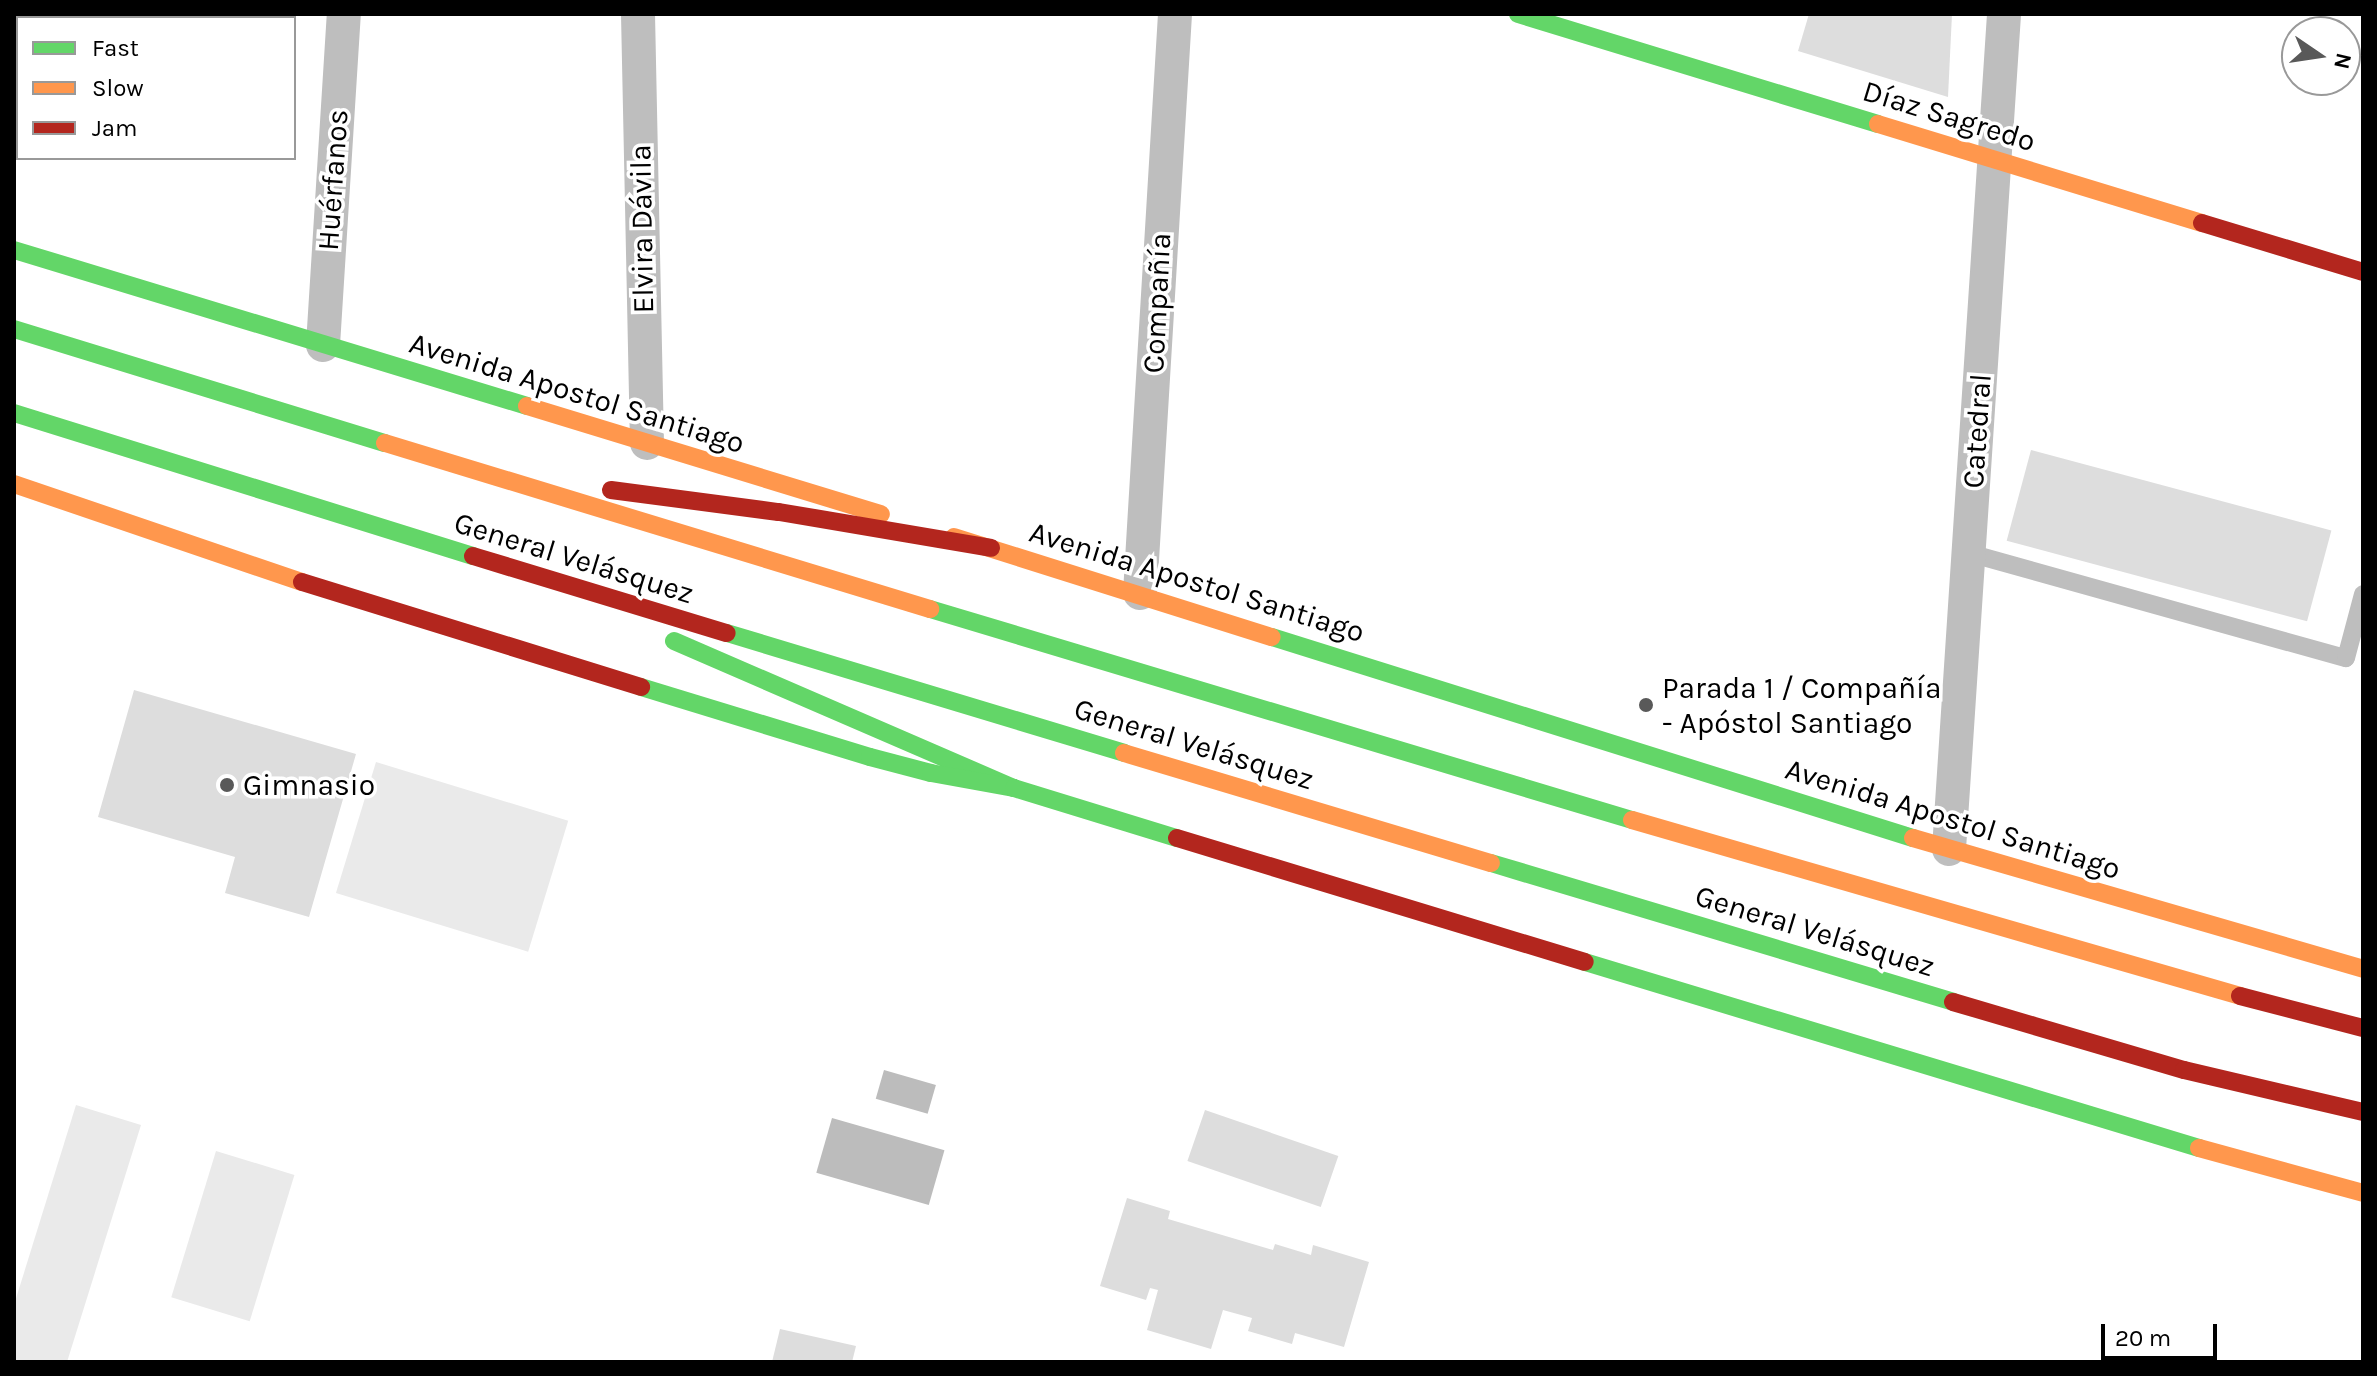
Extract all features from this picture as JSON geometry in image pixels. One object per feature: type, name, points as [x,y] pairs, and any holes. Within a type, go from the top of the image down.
[{"type":"main road","name":"Díaz Sagredo","points":[[1518,14],[2363,272]]},
{"type":"main road","name":"Avenida Apostol Santiago","points":[[14,250],[1140,593],[1949,849],[2363,969]]},
{"type":"main road","name":"General Velásquez","points":[[14,329],[1257,709],[2163,976],[2363,1028]]},
{"type":"main road","name":"General Velásquez","points":[[14,413],[549,580],[2129,1054],[2283,1095],[2363,1112]]},
{"type":"main road","points":[[489,474],[779,512],[991,548]]},
{"type":"main road","points":[[14,484],[101,511],[355,600],[794,734],[931,773],[1014,788]]},
{"type":"main road","points":[[549,580],[796,696],[1014,788],[2234,1159],[2363,1193]]},
{"type":"street","name":"Huérfanos","points":[[323,345],[344,14]]},
{"type":"street","name":"Elvira Dávila","points":[[638,14],[647,443]]},
{"type":"street","name":"Compañía","points":[[1140,593],[1175,14]]},
{"type":"street","name":"Catedral","points":[[1949,849],[2004,14]]},
{"type":"street","points":[[14,54],[16,27]]},
{"type":"lane","points":[[1969,553],[2346,658],[2363,594]]},
{"type":"shaded area","points":[[376,762],[568,821],[528,952],[336,893]]},
{"type":"shaded area","points":[[884,1070],[936,1085],[928,1114],[876,1099]]},
{"type":"shaded area","points":[[76,1105],[141,1125],[67,1362],[14,1362],[14,1305]]},
{"type":"shaded area","points":[[832,1118],[944,1150],[929,1205],[816,1173]]},
{"type":"shaded area","points":[[216,1151],[294,1175],[250,1321],[171,1297]]},
{"type":"building","points":[[1809,14],[1952,14],[1948,97],[1798,51]]},
{"type":"building","points":[[2031,450],[2331,530],[2307,621],[2007,541]]},
{"type":"building","name":"Gimnasio","points":[[134,690],[356,754],[309,917],[225,893],[235,857],[98,817]]},
{"type":"building","points":[[1205,1110],[1338,1156],[1321,1207],[1187,1161]]},
{"type":"building","points":[[1127,1198],[1170,1211],[1168,1219],[1273,1250],[1275,1244],[1311,1255],[1313,1245],[1369,1262],[1344,1347],[1295,1333],[1292,1344],[1248,1331],[1252,1318],[1223,1310],[1211,1349],[1147,1330],[1158,1290],[1150,1288],[1146,1300],[1100,1286]]},
{"type":"building","points":[[780,1329],[856,1346],[852,1362],[772,1362]]},
{"type":"traffic: fast","points":[[1518,14],[1878,124]]},
{"type":"traffic: fast","points":[[14,250],[527,406]]},
{"type":"traffic: fast","points":[[14,329],[385,443]]},
{"type":"traffic: fast","points":[[14,413],[473,556]]},
{"type":"traffic: fast","points":[[930,609],[1632,820]]},
{"type":"traffic: fast","points":[[727,633],[1124,753]]},
{"type":"traffic: fast","points":[[1272,637],[1913,838]]},
{"type":"traffic: fast","points":[[674,641],[1014,788]]},
{"type":"traffic: fast","points":[[641,687],[870,757],[931,773],[1014,788],[1177,838]]},
{"type":"traffic: fast","points":[[1491,863],[1953,1002]]},
{"type":"traffic: fast","points":[[1585,962],[2199,1148]]},
{"type":"traffic: slow","points":[[1878,124],[2202,223]]},
{"type":"traffic: slow","points":[[527,406],[881,514]]},
{"type":"traffic: slow","points":[[385,443],[930,609]]},
{"type":"traffic: slow","points":[[14,484],[302,582]]},
{"type":"traffic: slow","points":[[954,537],[1272,637]]},
{"type":"traffic: slow","points":[[1124,753],[1491,863]]},
{"type":"traffic: slow","points":[[1632,820],[2240,996]]},
{"type":"traffic: slow","points":[[1913,838],[2363,969]]},
{"type":"traffic: slow","points":[[2199,1148],[2363,1193]]},
{"type":"traffic: jam","points":[[2202,223],[2363,272]]},
{"type":"traffic: jam","points":[[611,490],[779,512],[991,548]]},
{"type":"traffic: jam","points":[[473,556],[727,633]]},
{"type":"traffic: jam","points":[[302,582],[641,687]]},
{"type":"traffic: jam","points":[[1177,838],[1585,962]]},
{"type":"traffic: jam","points":[[2240,996],[2363,1028]]},
{"type":"traffic: jam","points":[[1953,1002],[2184,1070],[2363,1112]]},
{"type":"place","name":"Parada 1 / Compañía - Apóstol Santiago","points":[[1646,705]]},
{"type":"place","name":"Gimnasio","points":[[227,785]]}]
